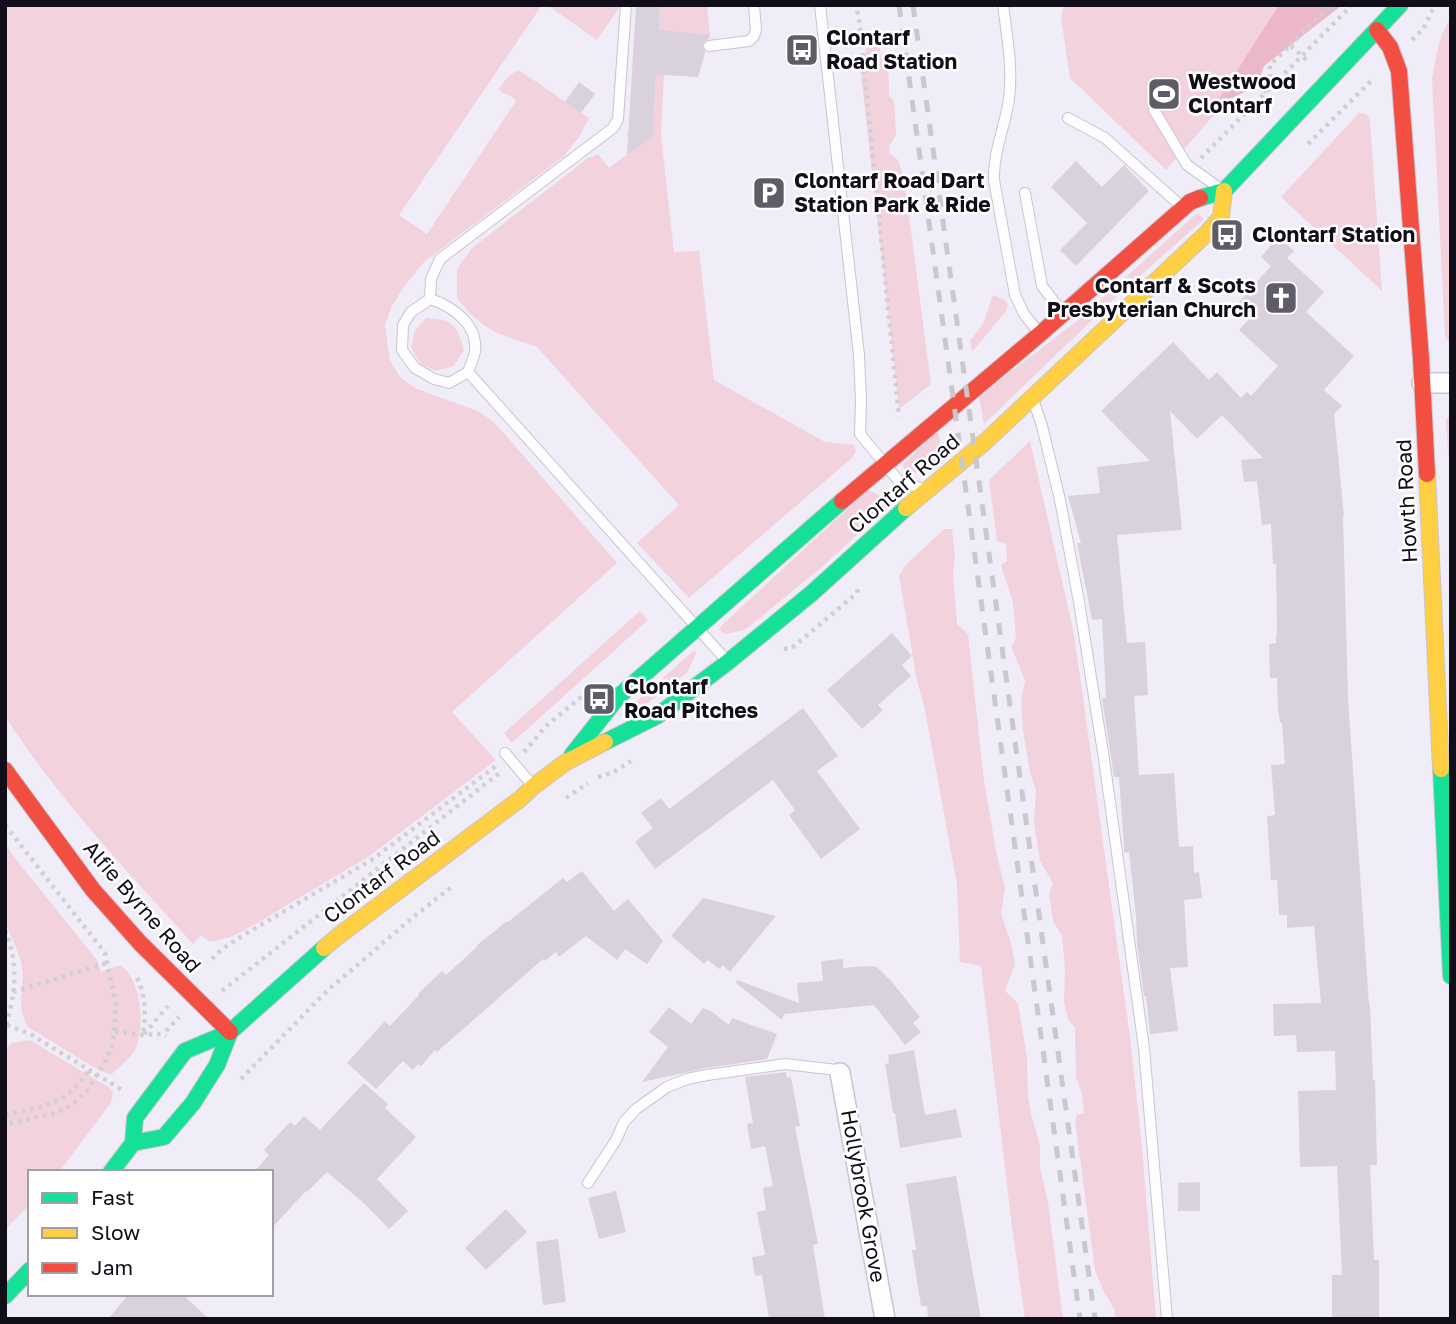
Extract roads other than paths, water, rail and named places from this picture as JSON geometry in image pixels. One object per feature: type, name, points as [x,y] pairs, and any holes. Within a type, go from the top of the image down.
[{"type":"main road","name":"Clontarf Road","points":[[566,762],[618,697],[884,464],[1040,334],[1191,202],[1224,191],[1400,5]]},
{"type":"main road","name":"Howth Road","points":[[1377,30],[1390,47],[1399,71],[1422,383],[1451,976]]},
{"type":"main road","name":"Clontarf Road","points":[[113,1170],[133,1143],[135,1118],[185,1051],[230,1032],[337,937],[534,786],[566,762],[657,716],[812,593],[926,490],[986,441],[1207,233],[1221,217],[1224,191]]},
{"type":"main road","name":"Alfie Byrne Road","points":[[5,770],[93,890],[140,943],[230,1032]]},
{"type":"main road","name":"Clontarf Road","points":[[133,1143],[164,1137],[193,1104],[217,1065],[230,1032]]},
{"type":"main road","points":[[5,1296],[28,1272]]},
{"type":"street","points":[[1422,383],[1451,383]]},
{"type":"street","name":"Hollybrook Grove","points":[[841,1073],[885,1319]]},
{"type":"lane","points":[[430,299],[431,279],[440,259],[613,128],[618,119],[626,5]]},
{"type":"lane","points":[[709,46],[749,41],[757,30],[754,5]]},
{"type":"lane","points":[[820,5],[859,355],[860,434],[898,480],[926,490]]},
{"type":"lane","points":[[1003,5],[1011,74],[1009,101],[994,164],[994,180],[1015,295],[1024,314],[1040,334]]},
{"type":"lane","points":[[1154,110],[1187,165],[1224,191]]},
{"type":"lane","points":[[1068,118],[1105,138],[1184,208]]},
{"type":"lane","points":[[1025,193],[1042,286],[1064,313]]},
{"type":"lane","points":[[430,299],[443,303],[461,315],[473,334],[475,350],[468,372],[449,383],[433,379],[415,368],[402,350],[403,325],[411,312],[430,299]]},
{"type":"lane","points":[[468,372],[728,662]]},
{"type":"lane","points":[[1033,398],[1060,500],[1104,759],[1144,1048],[1167,1319]]},
{"type":"lane","points":[[509,758],[534,786]]},
{"type":"lane","points":[[588,1183],[611,1149],[624,1122],[636,1109],[667,1087],[707,1075],[785,1064],[837,1070],[841,1073]]},
{"type":"railway","points":[[899,5],[1080,1319]]},
{"type":"railway","points":[[913,5],[1095,1319]]},
{"type":"place","name":"Clontarf Road Station","points":[[802,50]]},
{"type":"place","name":"Westwood Clontarf","points":[[1164,94]]},
{"type":"place","name":"Clontarf Road Dart Station Park & Ride","points":[[769,193]]},
{"type":"place","name":"Clontarf Station","points":[[1227,235]]},
{"type":"place","name":"Contarf & Scots Presbyterian Church","points":[[1281,298]]},
{"type":"place","name":"Clontarf Road Pitches","points":[[599,699]]}]
